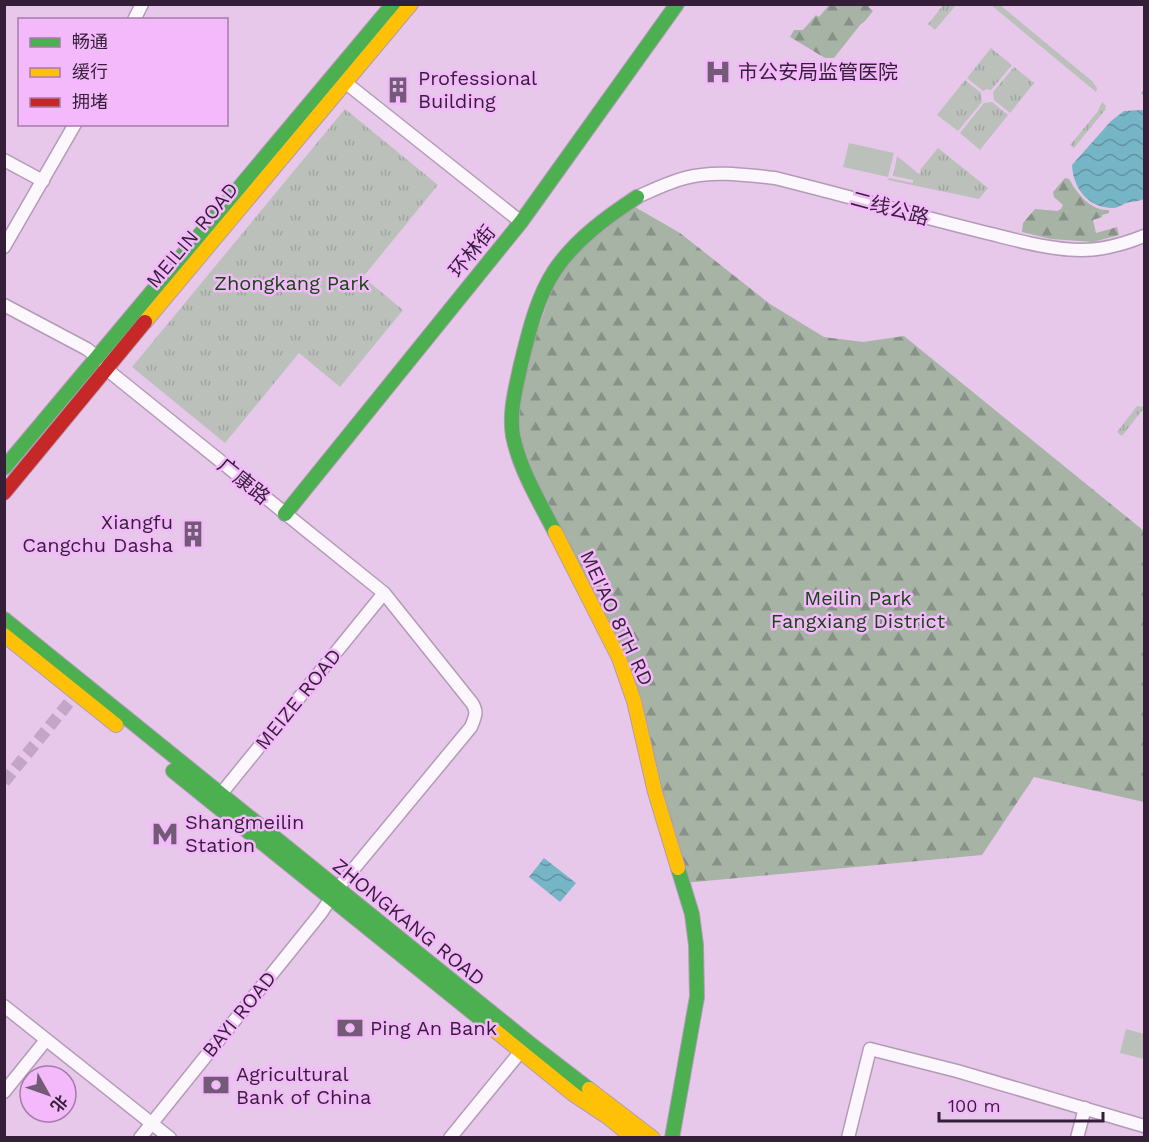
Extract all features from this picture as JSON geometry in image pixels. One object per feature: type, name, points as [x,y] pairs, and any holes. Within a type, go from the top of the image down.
[{"type":"main road","name":"MEILIN ROAD","points":[[4,468],[393,4]]},
{"type":"main road","name":"MEILIN ROAD","points":[[4,493],[105,368],[411,4]]},
{"type":"main road","name":"环林街","points":[[285,514],[521,222],[677,4]]},
{"type":"main road","name":"MEI'AO 8TH RD","points":[[637,197],[599,224],[573,248],[563,259],[547,285],[528,335],[514,396],[512,424],[517,452],[525,473],[619,658],[634,701],[655,792],[692,914],[698,997],[672,1137]]},
{"type":"main road","name":"ZHONGKANG ROAD","points":[[4,619],[217,800]]},
{"type":"main road","name":"ZHONGKANG ROAD","points":[[4,634],[217,800],[525,1047],[653,1137]]},
{"type":"main road","name":"ZHONGKANG ROAD","points":[[525,1047],[573,1094],[633,1137]]},
{"type":"street","points":[[135,18],[142,4]]},
{"type":"street","points":[[346,83],[521,222]]},
{"type":"street","points":[[4,247],[74,126]]},
{"type":"street","points":[[4,160],[43,182]]},
{"type":"street","name":"二线公路","points":[[637,197],[687,177],[718,174],[745,175],[775,178],[957,226],[1058,249],[1106,248],[1144,237]]},
{"type":"street","points":[[4,305],[87,349],[97,357]]},
{"type":"street","name":"广康路","points":[[105,368],[384,594],[476,709],[471,727],[333,894]]},
{"type":"street","name":"MEIZE ROAD","points":[[217,800],[384,594]]},
{"type":"street","name":"BAYI ROAD","points":[[140,1137],[321,913],[333,894]]},
{"type":"street","points":[[4,1006],[170,1137]]},
{"type":"street","points":[[4,1092],[46,1040]]},
{"type":"street","points":[[450,1137],[525,1047]]},
{"type":"street","points":[[848,1137],[870,1049],[957,1071],[1144,1126]]},
{"type":"street","points":[[1077,1137],[1085,1108]]},
{"type":"green space","points":[[944,4],[956,5],[935,30],[928,24]]},
{"type":"green space","points":[[829,5],[867,5],[873,11],[834,58],[825,58],[790,37],[794,30],[803,30],[816,15],[819,17]]},
{"type":"green space","points":[[991,5],[1000,5],[1092,81],[1097,88],[1096,92]]},
{"type":"green space","points":[[991,48],[1012,65],[991,90],[983,91],[967,78]]},
{"type":"green space","points":[[1014,67],[1034,83],[1010,113],[994,100],[993,92]]},
{"type":"green space","points":[[965,80],[981,93],[982,102],[958,131],[937,115]]},
{"type":"green space","points":[[992,102],[1008,115],[980,150],[960,133],[984,103]]},
{"type":"green space","points":[[1102,102],[1106,106],[1105,110],[1074,148],[1070,145],[1098,111]]},
{"type":"green space","name":"Zhongkang Park","points":[[345,109],[438,185],[363,277],[403,310],[340,387],[299,353],[225,443],[132,367]]},
{"type":"green space","points":[[849,143],[894,153],[888,177],[843,167]]},
{"type":"green space","points":[[938,148],[988,188],[979,199],[888,180],[889,178],[913,183],[913,180],[893,176],[897,156],[919,174]]},
{"type":"green space","points":[[1065,178],[1069,179],[1080,195],[1090,204],[1102,210],[1109,210],[1109,213],[1093,220],[1096,233],[1117,227],[1119,235],[1093,242],[1051,239],[1022,232],[1023,223],[1035,209],[1057,211],[1061,209],[1063,205],[1054,197],[1053,192]]},
{"type":"green space","name":"Meilin Park Fangxiang District","points":[[635,207],[680,233],[770,304],[824,337],[863,342],[904,336],[1144,531],[1144,802],[1034,777],[982,855],[684,883],[634,701],[525,473],[514,396],[563,259]]},
{"type":"green space","points":[[1137,406],[1144,408],[1122,436],[1117,432]]},
{"type":"green space","points":[[1126,1029],[1144,1034],[1144,1059],[1120,1053]]},
{"type":"water","points":[[1144,110],[1144,199],[1115,208],[1096,205],[1079,189],[1072,165],[1111,121],[1124,111]]},
{"type":"water","points":[[544,858],[576,883],[560,902],[529,877]]},
{"type":"tunnel","points":[[4,782],[76,694]]},
{"type":"traffic: fast","points":[[4,468],[393,4]]},
{"type":"traffic: fast","points":[[285,514],[521,222],[677,4]]},
{"type":"traffic: fast","points":[[555,532],[525,473],[513,436],[512,409],[521,364],[538,303],[555,270],[582,239],[637,197]]},
{"type":"traffic: fast","points":[[4,619],[589,1089]]},
{"type":"traffic: fast","points":[[173,771],[493,1029]]},
{"type":"traffic: fast","points":[[672,1138],[697,997],[696,945],[692,914],[678,868]]},
{"type":"traffic: slow","points":[[145,322],[411,4]]},
{"type":"traffic: slow","points":[[555,532],[619,658],[634,701],[655,792],[678,868]]},
{"type":"traffic: slow","points":[[4,635],[116,725]]},
{"type":"traffic: slow","points":[[493,1029],[573,1094],[609,1118],[633,1138]]},
{"type":"traffic: slow","points":[[589,1089],[653,1138]]},
{"type":"traffic: jam","points":[[4,493],[145,322]]},
{"type":"place","name":"市公安局监管医院","points":[[718,72]]},
{"type":"place","name":"Professional Building","points":[[398,90]]},
{"type":"place","name":"Xiangfu Cangchu Dasha","points":[[193,534]]},
{"type":"place","name":"Shangmeilin Station","points":[[165,834]]},
{"type":"place","name":"Ping An Bank","points":[[350,1028]]},
{"type":"place","name":"Agricultural Bank of China","points":[[216,1085]]}]
